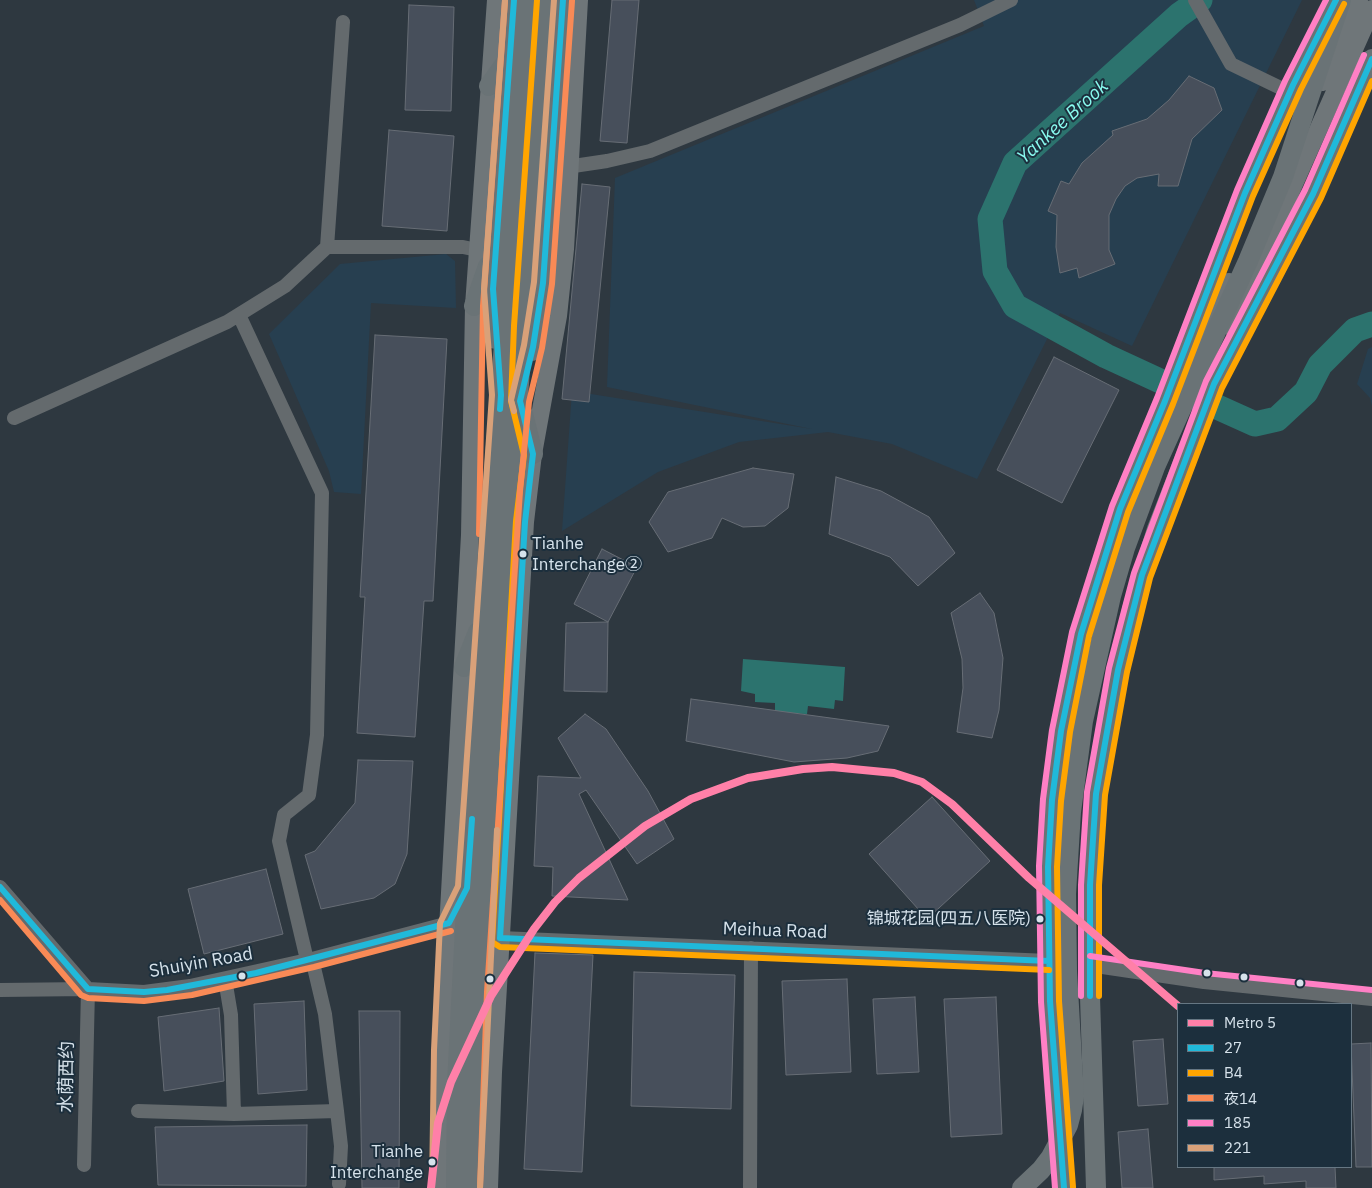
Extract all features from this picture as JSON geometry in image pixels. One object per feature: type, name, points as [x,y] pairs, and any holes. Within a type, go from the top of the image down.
[{"type":"highway","points":[[514,0],[526,61]]},
{"type":"highway","points":[[456,1188],[457,1085],[467,888],[485,616],[510,398],[524,309],[526,61],[531,0]]},
{"type":"highway","points":[[456,1188],[473,1092],[485,866],[511,490],[510,398],[493,311],[496,240],[526,61],[546,0]]},
{"type":"highway","points":[[533,454],[510,398],[538,316],[561,168],[562,0]]},
{"type":"highway","points":[[1064,1188],[1052,1042],[1048,867],[1050,823],[1061,732],[1074,662],[1087,610],[1107,545],[1166,397],[1176,377],[1245,193],[1303,62],[1336,0]]},
{"type":"highway","points":[[1022,1188],[1036,1176],[1051,1157],[1068,1125],[1072,1110],[1074,1096],[1067,971],[1066,894],[1071,812],[1083,721],[1109,604],[1125,548],[1155,467],[1248,261],[1283,177],[1341,0]]},
{"type":"highway","points":[[1096,1188],[1090,965],[1090,886],[1093,822],[1107,727],[1132,610],[1150,551],[1214,384],[1295,230],[1372,59]]},
{"type":"highway","points":[[489,86],[526,61]]},
{"type":"highway","points":[[474,306],[496,240]]},
{"type":"highway","points":[[464,667],[485,616]]},
{"type":"highway","points":[[449,923],[467,888]]},
{"type":"main road","points":[[456,1188],[443,1040],[456,779],[464,667],[472,481],[474,306],[496,0]]},
{"type":"main road","points":[[489,1188],[500,938],[524,532],[533,454],[558,316],[561,168],[579,0]]},
{"type":"main road","points":[[1176,377],[1243,255],[1359,0]]},
{"type":"main road","points":[[1214,384],[1236,323],[1281,213],[1372,9]]},
{"type":"street","points":[[561,168],[650,151],[960,25],[1011,0]]},
{"type":"street","points":[[1195,0],[1231,64],[1289,92]]},
{"type":"street","points":[[1303,62],[1327,0]]},
{"type":"street","points":[[327,247],[342,22]]},
{"type":"street","points":[[1334,145],[1372,75]]},
{"type":"street","points":[[14,418],[227,322],[285,286],[327,247],[463,247],[478,250]]},
{"type":"street","points":[[239,315],[322,494],[317,735],[309,795],[284,815],[279,841],[309,960],[326,1014],[341,1146],[339,1184]]},
{"type":"street","points":[[0,888],[88,989]]},
{"type":"street","name":"Shuiyin Road","points":[[0,990],[88,989],[144,992],[168,990],[309,960],[449,923]]},
{"type":"street","name":"Meihua Road","points":[[500,938],[1049,961]]},
{"type":"street","points":[[750,1188],[751,948]]},
{"type":"street","points":[[1090,965],[1204,982],[1372,999]]},
{"type":"street","points":[[225,979],[231,1016],[234,1114]]},
{"type":"street","name":"水荫西约","points":[[84,1165],[88,989]]},
{"type":"street","points":[[138,1111],[234,1114],[337,1110]]},
{"type":"shaded area","points":[[974,0],[1302,0],[1132,346],[1060,313],[977,479],[892,444],[828,432],[739,442],[658,472],[562,531],[572,391],[812,429],[607,387],[615,178],[984,26]]},
{"type":"shaded area","points":[[446,254],[455,261],[456,308],[371,303],[361,494],[334,492],[329,471],[269,334],[340,264]]},
{"type":"shaded area","points":[[1372,347],[1372,406],[1370,398],[1357,384],[1368,349]]},
{"type":"shaded area","points":[[743,659],[845,667],[843,701],[835,700],[834,709],[808,706],[807,714],[775,713],[775,703],[755,702],[755,694],[741,691]]},
{"type":"building","points":[[612,0],[639,0],[627,143],[600,141]]},
{"type":"building","points":[[409,5],[454,7],[451,111],[405,110]]},
{"type":"building","points":[[1189,76],[1214,88],[1222,110],[1192,139],[1178,186],[1158,186],[1159,174],[1137,178],[1125,186],[1116,199],[1109,215],[1109,250],[1115,264],[1079,278],[1077,268],[1060,273],[1056,247],[1057,215],[1048,211],[1061,181],[1069,184],[1082,163],[1113,135],[1112,131],[1147,119],[1169,100]]},
{"type":"building","points":[[389,130],[454,136],[447,231],[382,226]]},
{"type":"building","points":[[582,184],[610,187],[589,402],[562,399]]},
{"type":"building","points":[[375,335],[447,339],[433,601],[424,601],[415,737],[357,733],[365,597],[360,597]]},
{"type":"building","points":[[1054,357],[1119,390],[1062,503],[997,470]]},
{"type":"building","points":[[753,468],[794,474],[788,508],[765,526],[743,527],[722,518],[712,538],[668,552],[649,522],[668,492]]},
{"type":"building","points":[[836,477],[881,491],[929,517],[955,553],[918,586],[890,557],[829,534]]},
{"type":"building","points":[[602,549],[637,567],[608,622],[574,604]]},
{"type":"building","points":[[980,593],[994,613],[1003,658],[999,710],[992,738],[957,732],[963,688],[962,659],[951,613]]},
{"type":"building","points":[[608,622],[607,692],[564,691],[566,623]]},
{"type":"building","points":[[691,699],[889,726],[878,751],[847,758],[794,762],[686,741]]},
{"type":"building","points":[[585,714],[606,729],[648,791],[674,839],[637,864],[586,790],[579,794],[628,900],[552,896],[553,867],[534,866],[538,776],[581,778],[558,738]]},
{"type":"building","points":[[358,760],[413,761],[407,854],[395,884],[374,898],[321,909],[305,855],[315,851],[355,803]]},
{"type":"building","points":[[932,797],[990,861],[927,919],[869,854]]},
{"type":"building","points":[[266,869],[283,934],[204,954],[188,889]]},
{"type":"building","points":[[535,953],[593,955],[582,1172],[524,1169]]},
{"type":"building","points":[[634,972],[735,975],[731,1109],[631,1106]]},
{"type":"building","points":[[847,979],[851,1072],[786,1075],[782,981]]},
{"type":"building","points":[[915,997],[919,1072],[877,1074],[873,999]]},
{"type":"building","points":[[996,997],[1002,1134],[951,1137],[944,999]]},
{"type":"building","points":[[304,1001],[307,1090],[258,1094],[254,1004]]},
{"type":"building","points":[[219,1008],[224,1081],[164,1091],[158,1017]]},
{"type":"building","points":[[359,1011],[400,1011],[399,1188],[362,1188]]},
{"type":"building","points":[[1163,1039],[1168,1104],[1138,1106],[1133,1041]]},
{"type":"building","points":[[1371,1043],[1372,1167],[1356,1167],[1352,1044]]},
{"type":"building","points":[[307,1125],[306,1186],[158,1185],[155,1127]]},
{"type":"building","points":[[1148,1129],[1153,1188],[1122,1188],[1118,1132]]},
{"type":"building","points":[[1214,1168],[1335,1168],[1336,1188],[1306,1188],[1306,1181],[1264,1184],[1264,1176],[1214,1180]]},
{"type":"waterway","name":"Yankee Brook","points":[[1199,399],[1106,356],[1015,306],[995,271],[990,219],[1015,163],[1179,15],[1200,0]]},
{"type":"waterway","name":"Yankee Brook","points":[[1215,406],[1255,424],[1277,419],[1306,392],[1320,365],[1355,330],[1372,324]]},
{"type":"metro line","name":"5","points":[[431,1188],[438,1123],[451,1082],[491,996],[534,929],[555,902],[579,878],[645,826],[691,799],[748,778],[803,769],[832,767],[894,773],[922,782],[952,804],[1029,878],[1177,1005]]},
{"type":"transit line","name":"221","points":[[432,1188],[434,1050],[440,923],[458,886],[492,395],[484,289],[505,0]]},
{"type":"transit line","name":"27","points":[[500,409],[501,395],[493,289],[514,0]]},
{"type":"transit line","name":"B4","points":[[537,0],[514,326],[511,401],[524,455],[516,521],[492,942],[500,947],[1049,970]]},
{"type":"transit line","name":"221","points":[[514,411],[511,400],[524,345],[534,282],[554,0]]},
{"type":"transit line","name":"27","points":[[563,0],[543,283],[533,347],[520,401],[533,454],[525,522],[500,938],[1049,961]]},
{"type":"transit line","name":"185","points":[[1055,1188],[1041,1002],[1039,866],[1043,799],[1052,730],[1072,632],[1112,506],[1157,398],[1237,190],[1285,81],[1326,0]]},
{"type":"transit line","name":"27","points":[[1064,1188],[1050,1001],[1048,867],[1052,800],[1061,731],[1081,634],[1120,509],[1165,401],[1245,193],[1293,85],[1336,0]]},
{"type":"transit line","name":"夜14","points":[[479,534],[483,306],[505,1]]},
{"type":"transit line","name":"夜14","points":[[480,1188],[487,992],[520,491],[529,402],[542,348],[552,284],[572,1]]},
{"type":"transit line","name":"B4","points":[[1073,1187],[1059,1001],[1057,867],[1061,801],[1070,732],[1089,636],[1128,512],[1173,404],[1253,196],[1301,89],[1344,4]]},
{"type":"transit line","name":"185","points":[[1081,996],[1081,885],[1087,792],[1109,668],[1134,573],[1206,381],[1305,190],[1364,55]]},
{"type":"transit line","name":"27","points":[[1090,996],[1090,885],[1096,794],[1118,670],[1142,575],[1214,384],[1313,194],[1372,59]]},
{"type":"transit line","name":"B4","points":[[1099,996],[1099,885],[1105,795],[1127,672],[1150,578],[1222,388],[1321,198],[1372,81]]},
{"type":"transit line","name":"27","points":[[0,887],[88,989],[144,992],[167,990],[256,973],[449,923],[467,888],[472,819]]},
{"type":"transit line","name":"221","points":[[480,1188],[497,830]]},
{"type":"transit line","name":"夜14","points":[[0,900],[81,995],[88,998],[144,1001],[192,995],[314,967],[451,931]]},
{"type":"transit line","name":"185","points":[[1090,956],[1205,973],[1372,990]]},
{"type":"place","name":"Tianhe Interchange②","points":[[523,554]]},
{"type":"place","name":"锦城花园(四五八医院)","points":[[1040,919]]},
{"type":"place","name":"Tianhe Interchange","points":[[432,1162]]}]
